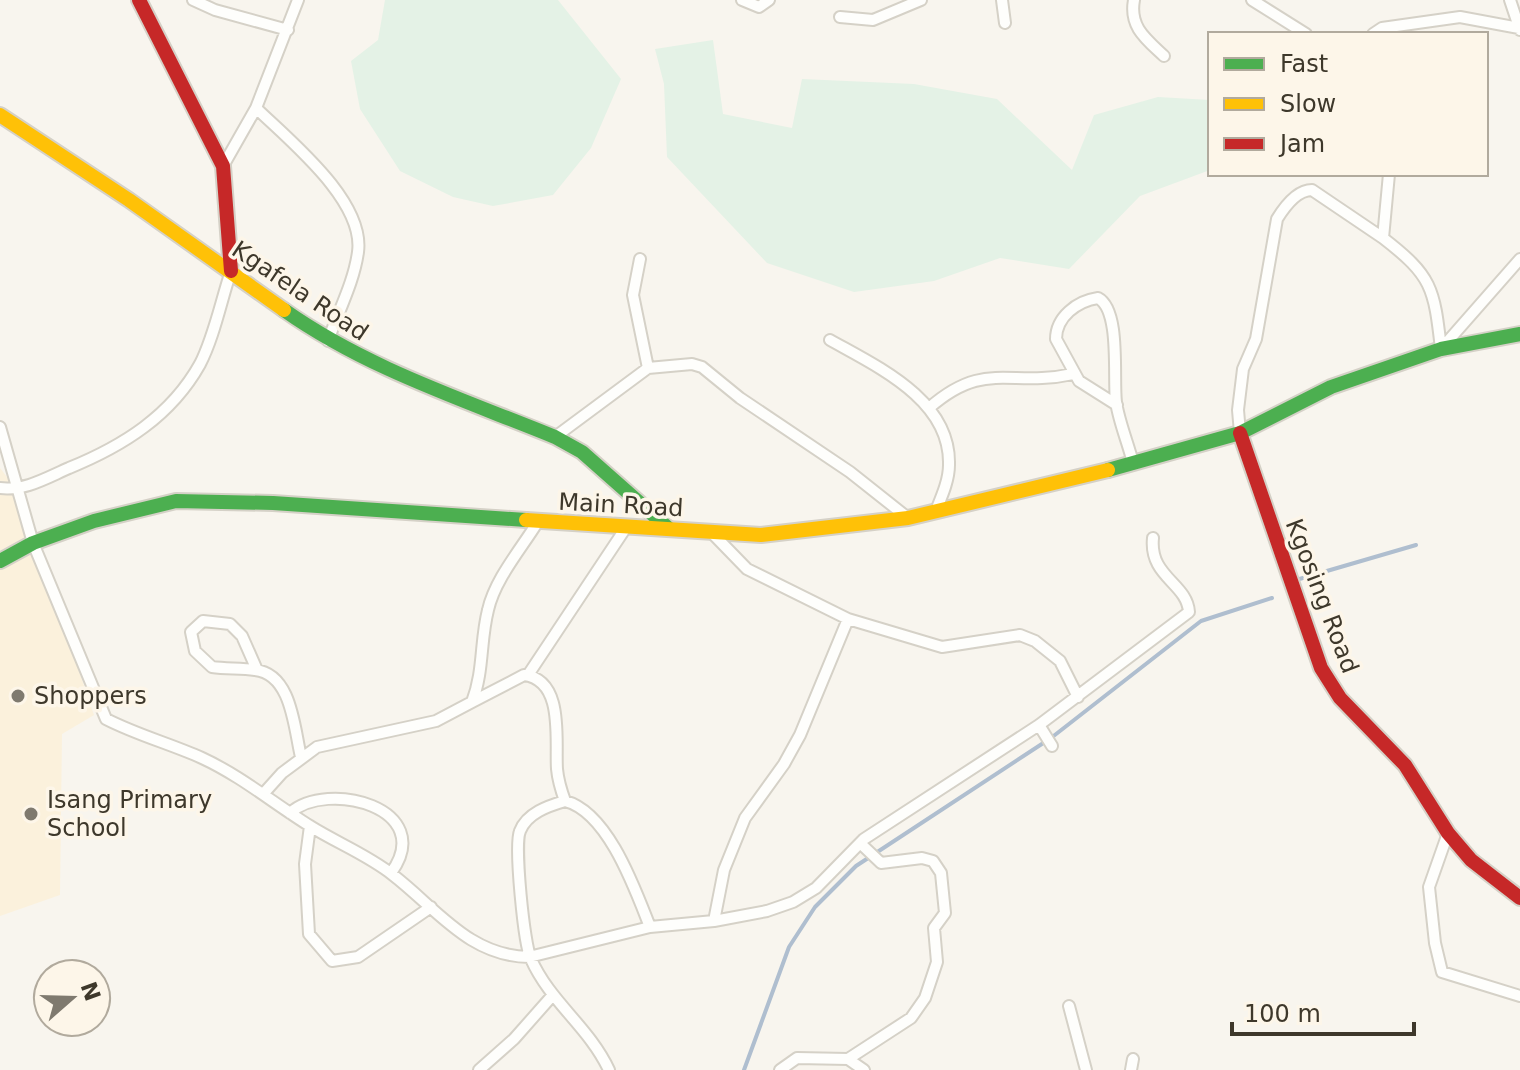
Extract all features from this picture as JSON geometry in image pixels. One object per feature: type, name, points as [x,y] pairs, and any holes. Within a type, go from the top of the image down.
[{"type":"street","points":[[0,488],[17,490],[86,461],[136,435],[171,405],[200,362],[231,271],[223,166],[139,0]]},
{"type":"street","points":[[193,0],[236,17],[288,30]]},
{"type":"street","points":[[223,166],[256,108],[298,0]]},
{"type":"street","points":[[742,0],[759,7],[769,0]]},
{"type":"street","points":[[840,17],[873,20],[921,0]]},
{"type":"street","points":[[1002,0],[1005,23]]},
{"type":"street","points":[[1134,0],[1132,14],[1136,26],[1164,56]]},
{"type":"street","points":[[1252,0],[1303,32]]},
{"type":"street","points":[[1510,0],[1520,29]]},
{"type":"street","points":[[1380,32],[1460,17],[1520,29]]},
{"type":"street","points":[[256,108],[328,181],[346,205],[356,227],[359,251],[328,341]]},
{"type":"street","name":"Kgafela Road","points":[[0,115],[231,271],[328,341],[364,360],[555,437],[582,452],[668,528]]},
{"type":"street","points":[[1383,238],[1389,176]]},
{"type":"street","points":[[1240,433],[1238,410],[1243,369],[1256,339],[1277,219],[1302,191],[1312,190],[1412,260],[1426,278],[1438,318],[1441,349]]},
{"type":"street","points":[[640,259],[633,295],[648,368]]},
{"type":"street","points":[[1441,349],[1520,259]]},
{"type":"street","points":[[1117,405],[1086,387],[1073,374],[1056,339],[1056,329],[1079,304],[1098,298],[1108,307],[1114,339],[1117,405],[1133,463]]},
{"type":"street","name":"Main Road","points":[[0,561],[33,543],[94,521],[176,501],[287,504],[537,523],[668,528],[713,534],[761,535],[908,518],[1133,463],[1240,433],[1331,387],[1441,349],[1520,334]]},
{"type":"street","points":[[830,340],[896,380],[929,408],[946,445],[949,465],[935,513]]},
{"type":"street","points":[[555,437],[648,368],[692,364],[702,367],[740,398],[850,472],[908,518]]},
{"type":"street","points":[[929,408],[963,383],[984,376],[1028,379],[1073,374]]},
{"type":"street","points":[[0,427],[33,543],[106,719],[202,758],[264,793],[310,826],[391,873],[461,935],[484,949],[510,957],[529,957],[650,927],[714,921],[767,911],[793,902],[816,888],[864,847],[1041,728],[1189,612],[1185,599],[1155,563],[1153,538]]},
{"type":"street","name":"Kgosing Road","points":[[1240,433],[1321,668],[1340,698],[1405,765],[1448,833],[1484,872],[1520,898]]},
{"type":"street","points":[[472,702],[483,662],[488,608],[537,523]]},
{"type":"street","points":[[264,793],[301,757],[317,747],[346,738],[436,721],[528,675],[627,526]]},
{"type":"street","points":[[713,534],[747,569],[848,619],[942,647],[1020,635],[1049,649],[1060,661],[1078,697]]},
{"type":"street","points":[[714,921],[724,870],[745,818],[784,764],[800,735],[848,619]]},
{"type":"street","points":[[257,670],[242,636],[230,624],[203,621],[191,632],[195,651],[212,667],[257,670],[276,678],[285,692],[301,757]]},
{"type":"street","points":[[528,675],[547,690],[553,703],[558,780],[565,801],[588,812],[611,844],[633,883],[650,927]]},
{"type":"street","points":[[1041,728],[1052,746]]},
{"type":"street","points":[[290,813],[301,803],[329,799],[384,810],[393,816],[402,836],[397,865],[391,873]]},
{"type":"street","points":[[565,801],[529,817],[516,842],[529,957],[552,996],[590,1035],[609,1070]]},
{"type":"street","points":[[310,826],[305,864],[309,934],[332,961],[358,957],[431,907]]},
{"type":"street","points":[[1448,833],[1429,887],[1442,972],[1520,996]]},
{"type":"street","points":[[848,1059],[911,1018],[925,998],[937,962],[934,928],[945,913],[941,873],[933,861],[922,858],[878,862],[864,847]]},
{"type":"street","points":[[479,1070],[514,1039],[552,996]]},
{"type":"street","points":[[1069,1006],[1086,1070]]},
{"type":"street","points":[[780,1070],[797,1058],[848,1059],[864,1070]]},
{"type":"shaded area","points":[[385,0],[558,0],[621,79],[591,148],[553,195],[493,206],[453,197],[400,171],[360,109],[351,61],[378,40]]},
{"type":"shaded area","points":[[713,40],[723,114],[792,128],[802,79],[914,84],[997,99],[1072,170],[1094,115],[1158,97],[1208,100],[1208,171],[1140,196],[1069,269],[1000,258],[934,281],[854,292],[767,263],[667,157],[664,84],[655,49]]},
{"type":"shaded area","points":[[0,468],[17,490],[94,715],[62,734],[60,895],[0,916]]},
{"type":"waterway","points":[[1296,580],[1416,545]]},
{"type":"waterway","points":[[744,1070],[789,947],[815,907],[856,866],[1051,738],[1201,621],[1272,598]]},
{"type":"traffic: fast","points":[[284,310],[315,331],[381,366],[555,437],[582,452],[668,528]]},
{"type":"traffic: fast","points":[[1108,470],[1240,433],[1331,387],[1441,349],[1520,334]]},
{"type":"traffic: fast","points":[[0,561],[33,543],[94,521],[176,501],[273,503],[526,520]]},
{"type":"traffic: slow","points":[[0,115],[129,200],[284,310]]},
{"type":"traffic: slow","points":[[526,520],[761,535],[908,518],[1108,470]]},
{"type":"traffic: jam","points":[[139,0],[223,166],[231,271]]},
{"type":"traffic: jam","points":[[1240,433],[1321,668],[1340,698],[1405,765],[1448,833],[1471,860],[1520,898]]},
{"type":"place","name":"Shoppers","points":[[18,696]]},
{"type":"place","name":"Isang Primary School","points":[[31,814]]}]
